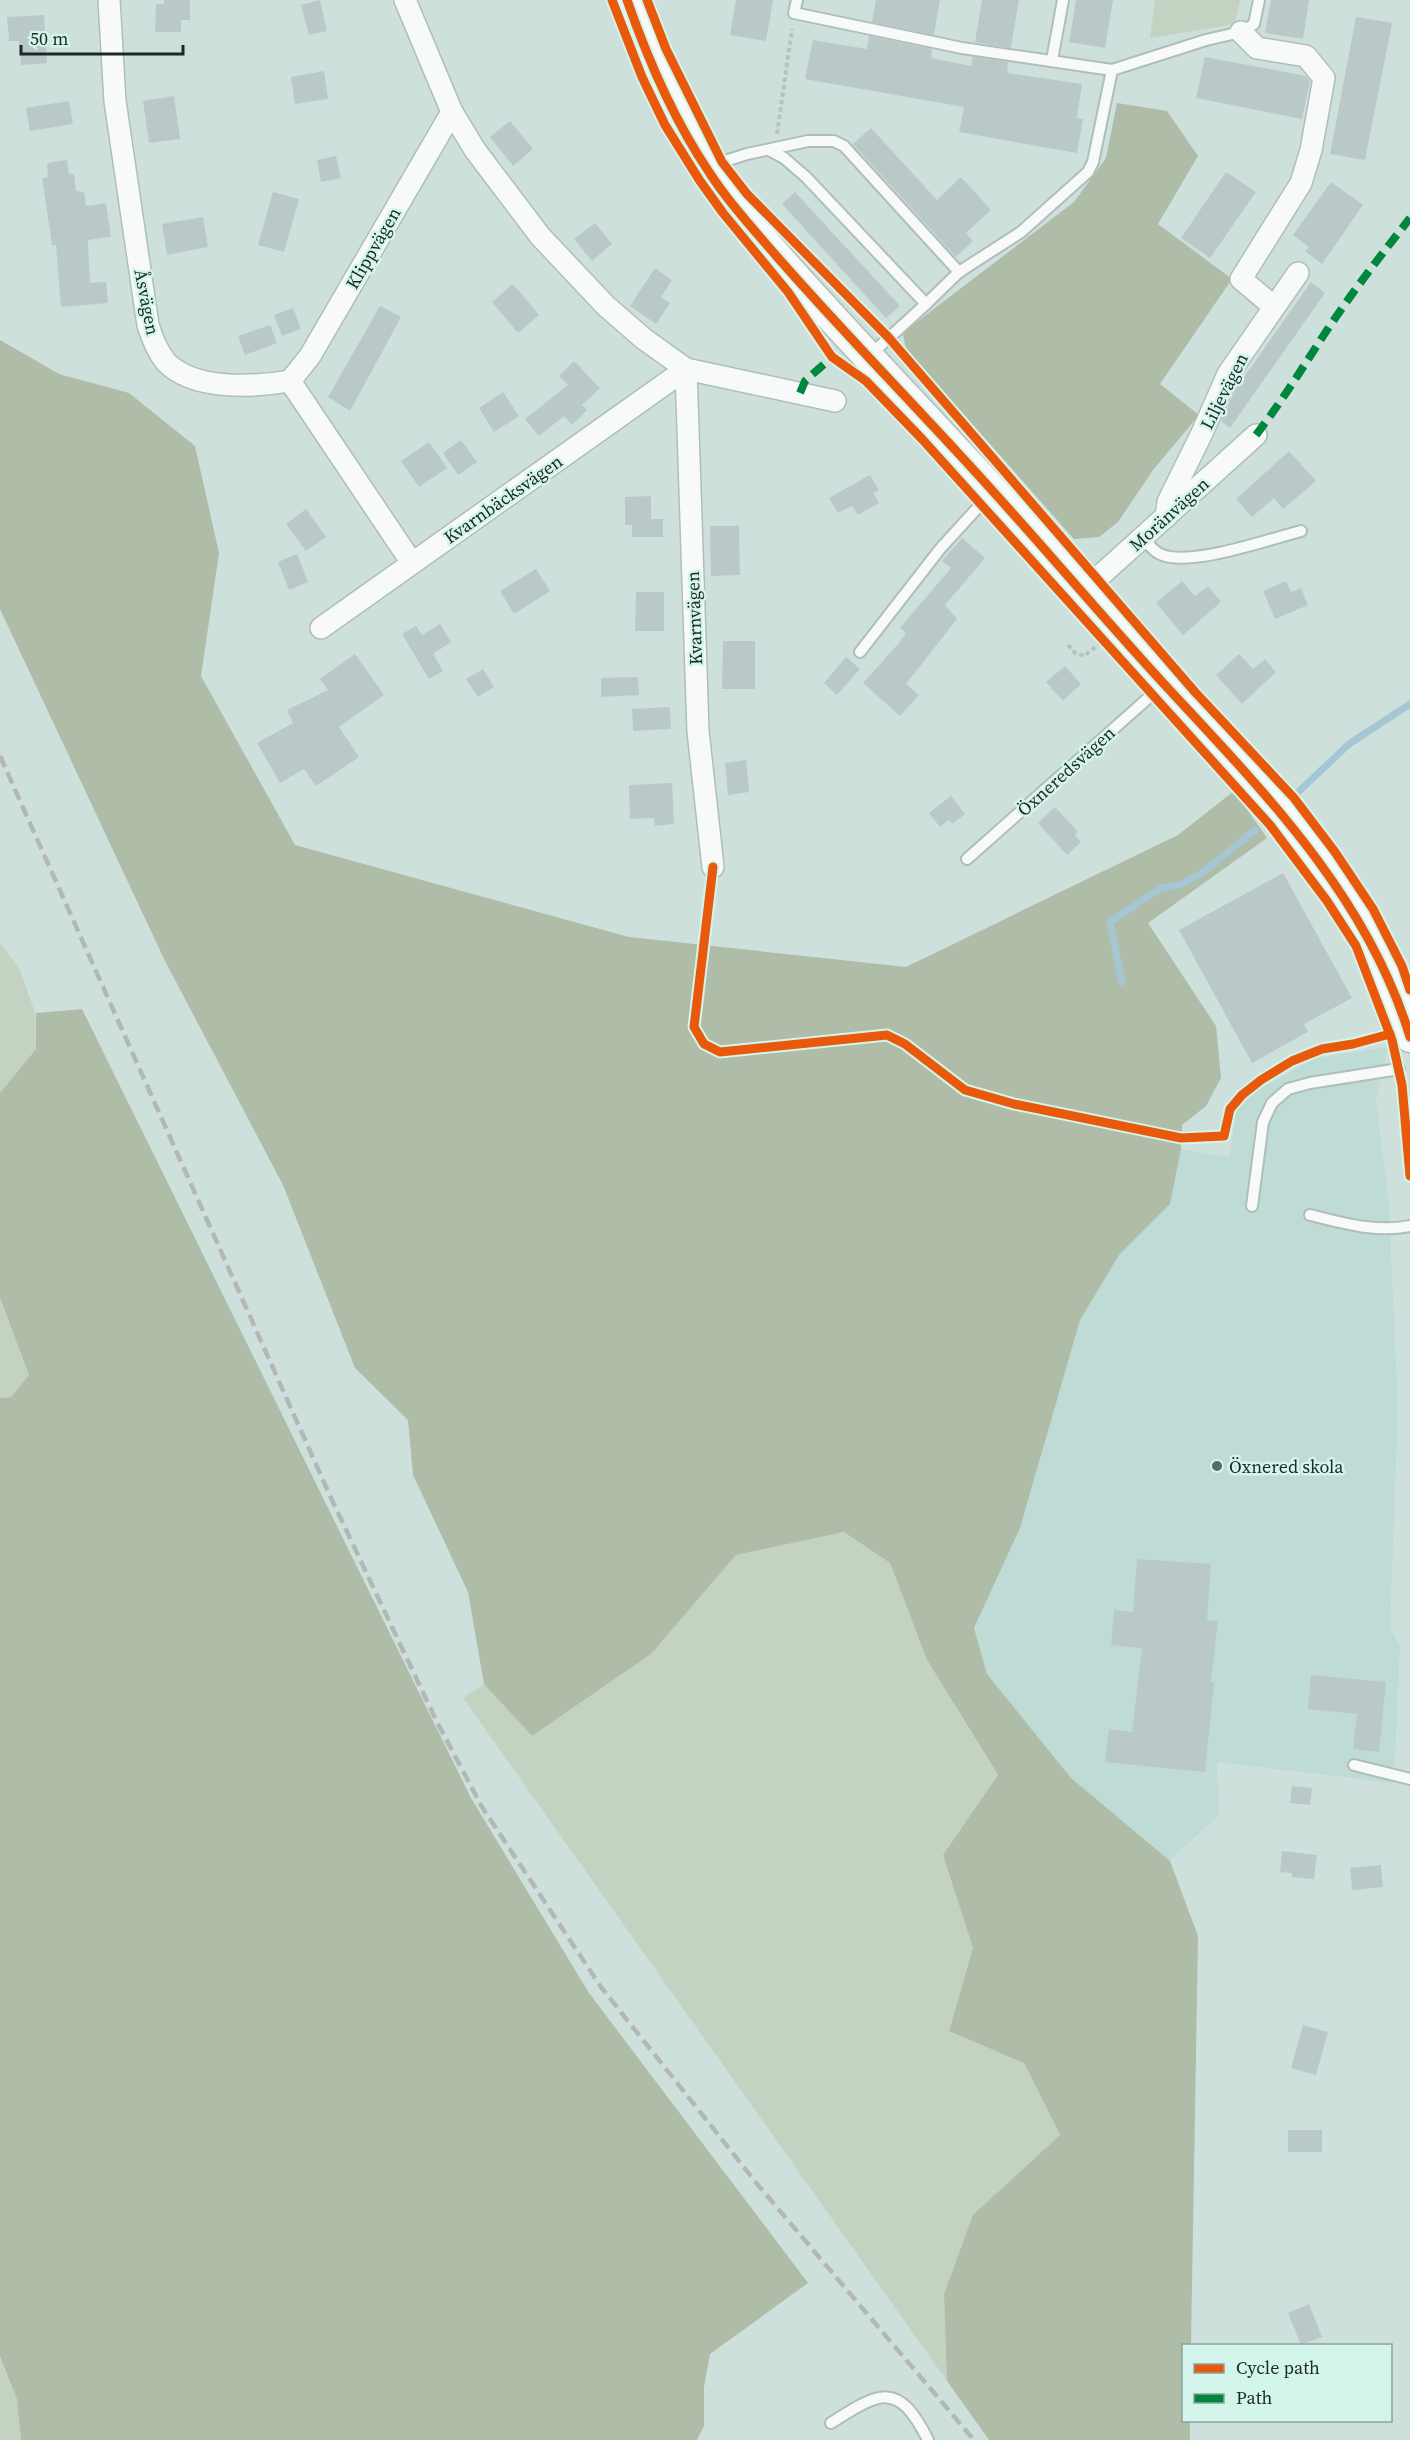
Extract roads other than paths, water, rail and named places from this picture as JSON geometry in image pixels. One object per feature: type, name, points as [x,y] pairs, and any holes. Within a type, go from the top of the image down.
[{"type":"street","name":"Åsvägen","points":[[109,0],[115,101],[148,325],[153,340],[166,362],[190,377],[208,382],[258,386],[290,381]]},
{"type":"street","points":[[405,0],[452,112],[475,150],[512,201],[573,273],[644,339],[686,369],[835,401]]},
{"type":"street","points":[[627,0],[646,54],[671,107],[709,172],[750,225],[1224,748],[1308,846],[1356,915],[1395,991],[1410,1036]]},
{"type":"street","points":[[1241,32],[1257,48],[1306,56],[1324,78],[1311,150],[1301,183],[1241,279],[1273,306]]},
{"type":"street","name":"Klippvägen","points":[[290,381],[310,356],[452,112]]},
{"type":"street","name":"Liljevägen","points":[[1166,517],[1168,502],[1228,374],[1298,273]]},
{"type":"street","name":"Kvarnbäcksvägen","points":[[321,628],[686,369]]},
{"type":"street","name":"Kvarnvägen","points":[[686,369],[698,731],[713,867]]},
{"type":"street","points":[[290,381],[412,563]]},
{"type":"street","name":"Moränvägen","points":[[1082,593],[1256,435]]},
{"type":"lane","points":[[797,0],[794,13],[962,48],[1112,70],[1195,43],[1241,32],[1254,24],[1259,0]]},
{"type":"lane","points":[[1052,60],[1063,0]]},
{"type":"lane","points":[[868,357],[959,272],[1021,232],[1088,172],[1094,162],[1112,70]]},
{"type":"lane","points":[[709,172],[722,162],[774,149],[823,140],[834,141],[844,146],[959,272]]},
{"type":"lane","points":[[774,149],[806,177],[926,304]]},
{"type":"lane","points":[[860,652],[940,549],[993,491]]},
{"type":"lane","points":[[1144,538],[1160,554],[1173,558],[1188,558],[1222,552],[1301,531]]},
{"type":"lane","name":"Öxneredsvägen","points":[[967,859],[1164,684]]},
{"type":"lane","points":[[1252,1206],[1263,1122],[1272,1103],[1288,1089],[1310,1083],[1399,1069]]},
{"type":"lane","points":[[1310,1215],[1359,1227],[1410,1226]]},
{"type":"lane","points":[[1353,1765],[1410,1779]]},
{"type":"lane","points":[[831,2423],[866,2400],[887,2397],[905,2405],[917,2418],[928,2440]]},
{"type":"waterway","points":[[1294,796],[1349,744],[1410,704]]},
{"type":"waterway","points":[[1122,982],[1110,922],[1161,888],[1180,885],[1202,873],[1255,830]]},
{"type":"railway","points":[[0,756],[331,1498],[436,1720],[482,1807],[601,1987],[758,2185],[974,2440]]},
{"type":"place","name":"Öxnered skola","points":[[1217,1466]]}]
